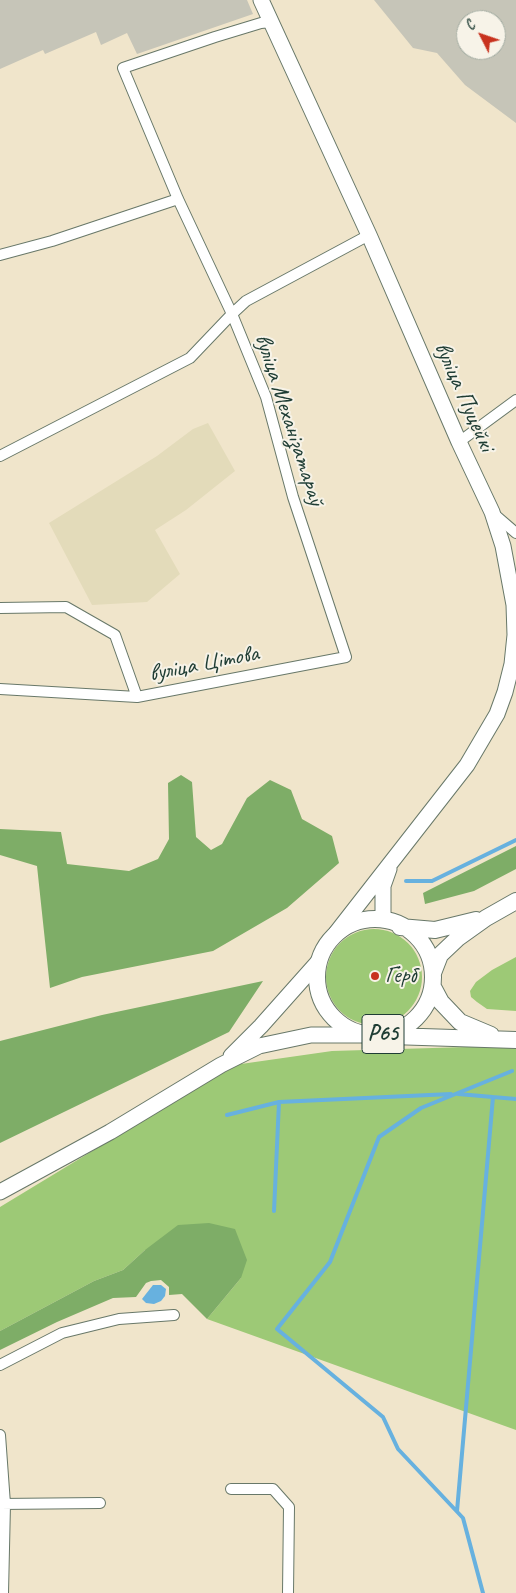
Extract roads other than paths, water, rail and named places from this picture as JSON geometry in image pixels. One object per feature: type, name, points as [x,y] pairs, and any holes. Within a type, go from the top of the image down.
[{"type":"main road","name":"вуліца Пуцейкі","points":[[261,0],[492,512],[503,546],[514,605],[516,634],[512,664],[497,714],[467,765],[336,933]]},
{"type":"main road","name":"вуліца Пуцейкі","points":[[383,919],[383,886],[391,861]]},
{"type":"main road","name":"Р65","points":[[369,1035],[390,1034],[406,1027],[418,1016],[427,1003],[440,955],[458,938],[486,918],[516,901]]},
{"type":"main road","name":"Р65","points":[[400,927],[435,930],[486,918]]},
{"type":"main road","name":"Р65","points":[[366,919],[383,919],[400,927],[422,946],[431,958],[433,980],[441,1002],[460,1022],[508,1039],[369,1035],[349,1030],[336,1021],[326,1008],[319,994],[318,962],[325,946],[336,933],[350,924],[366,919]]},
{"type":"main road","points":[[221,1066],[261,1026],[318,962]]},
{"type":"main road","points":[[0,1192],[110,1132],[221,1066],[259,1046],[311,1035],[369,1035]]},
{"type":"street","points":[[271,22],[215,36],[123,68],[178,199],[232,314],[246,301],[369,236]]},
{"type":"street","points":[[0,255],[52,241],[178,199]]},
{"type":"street","name":"вуліца Механізатараў","points":[[0,456],[190,358],[232,314],[266,398],[293,497],[346,657]]},
{"type":"street","points":[[459,442],[516,400]]},
{"type":"street","points":[[492,512],[516,532]]},
{"type":"street","name":"вуліца Цітова","points":[[0,608],[66,607],[115,635],[137,697],[346,657]]},
{"type":"street","points":[[0,689],[137,697]]},
{"type":"street","points":[[0,1365],[62,1333],[119,1319],[174,1315]]},
{"type":"street","points":[[0,1435],[3,1593]]},
{"type":"street","points":[[231,1489],[273,1489],[289,1507],[288,1593]]},
{"type":"street","points":[[2,1504],[100,1503]]},
{"type":"water","points":[[153,1285],[161,1285],[166,1289],[165,1296],[161,1301],[154,1304],[146,1303],[142,1299]]},
{"type":"waterway","points":[[406,881],[432,881],[516,840]]},
{"type":"waterway","points":[[483,1593],[463,1518],[398,1449],[383,1417],[277,1329],[330,1262],[379,1137],[421,1108],[512,1071]]},
{"type":"waterway","points":[[279,1102],[451,1094]]},
{"type":"waterway","points":[[458,1094],[516,1099]]},
{"type":"waterway","points":[[457,1511],[493,1097]]},
{"type":"waterway","points":[[227,1115],[279,1102],[274,1211]]},
{"type":"place","name":"Герб","points":[[375,976]]}]
